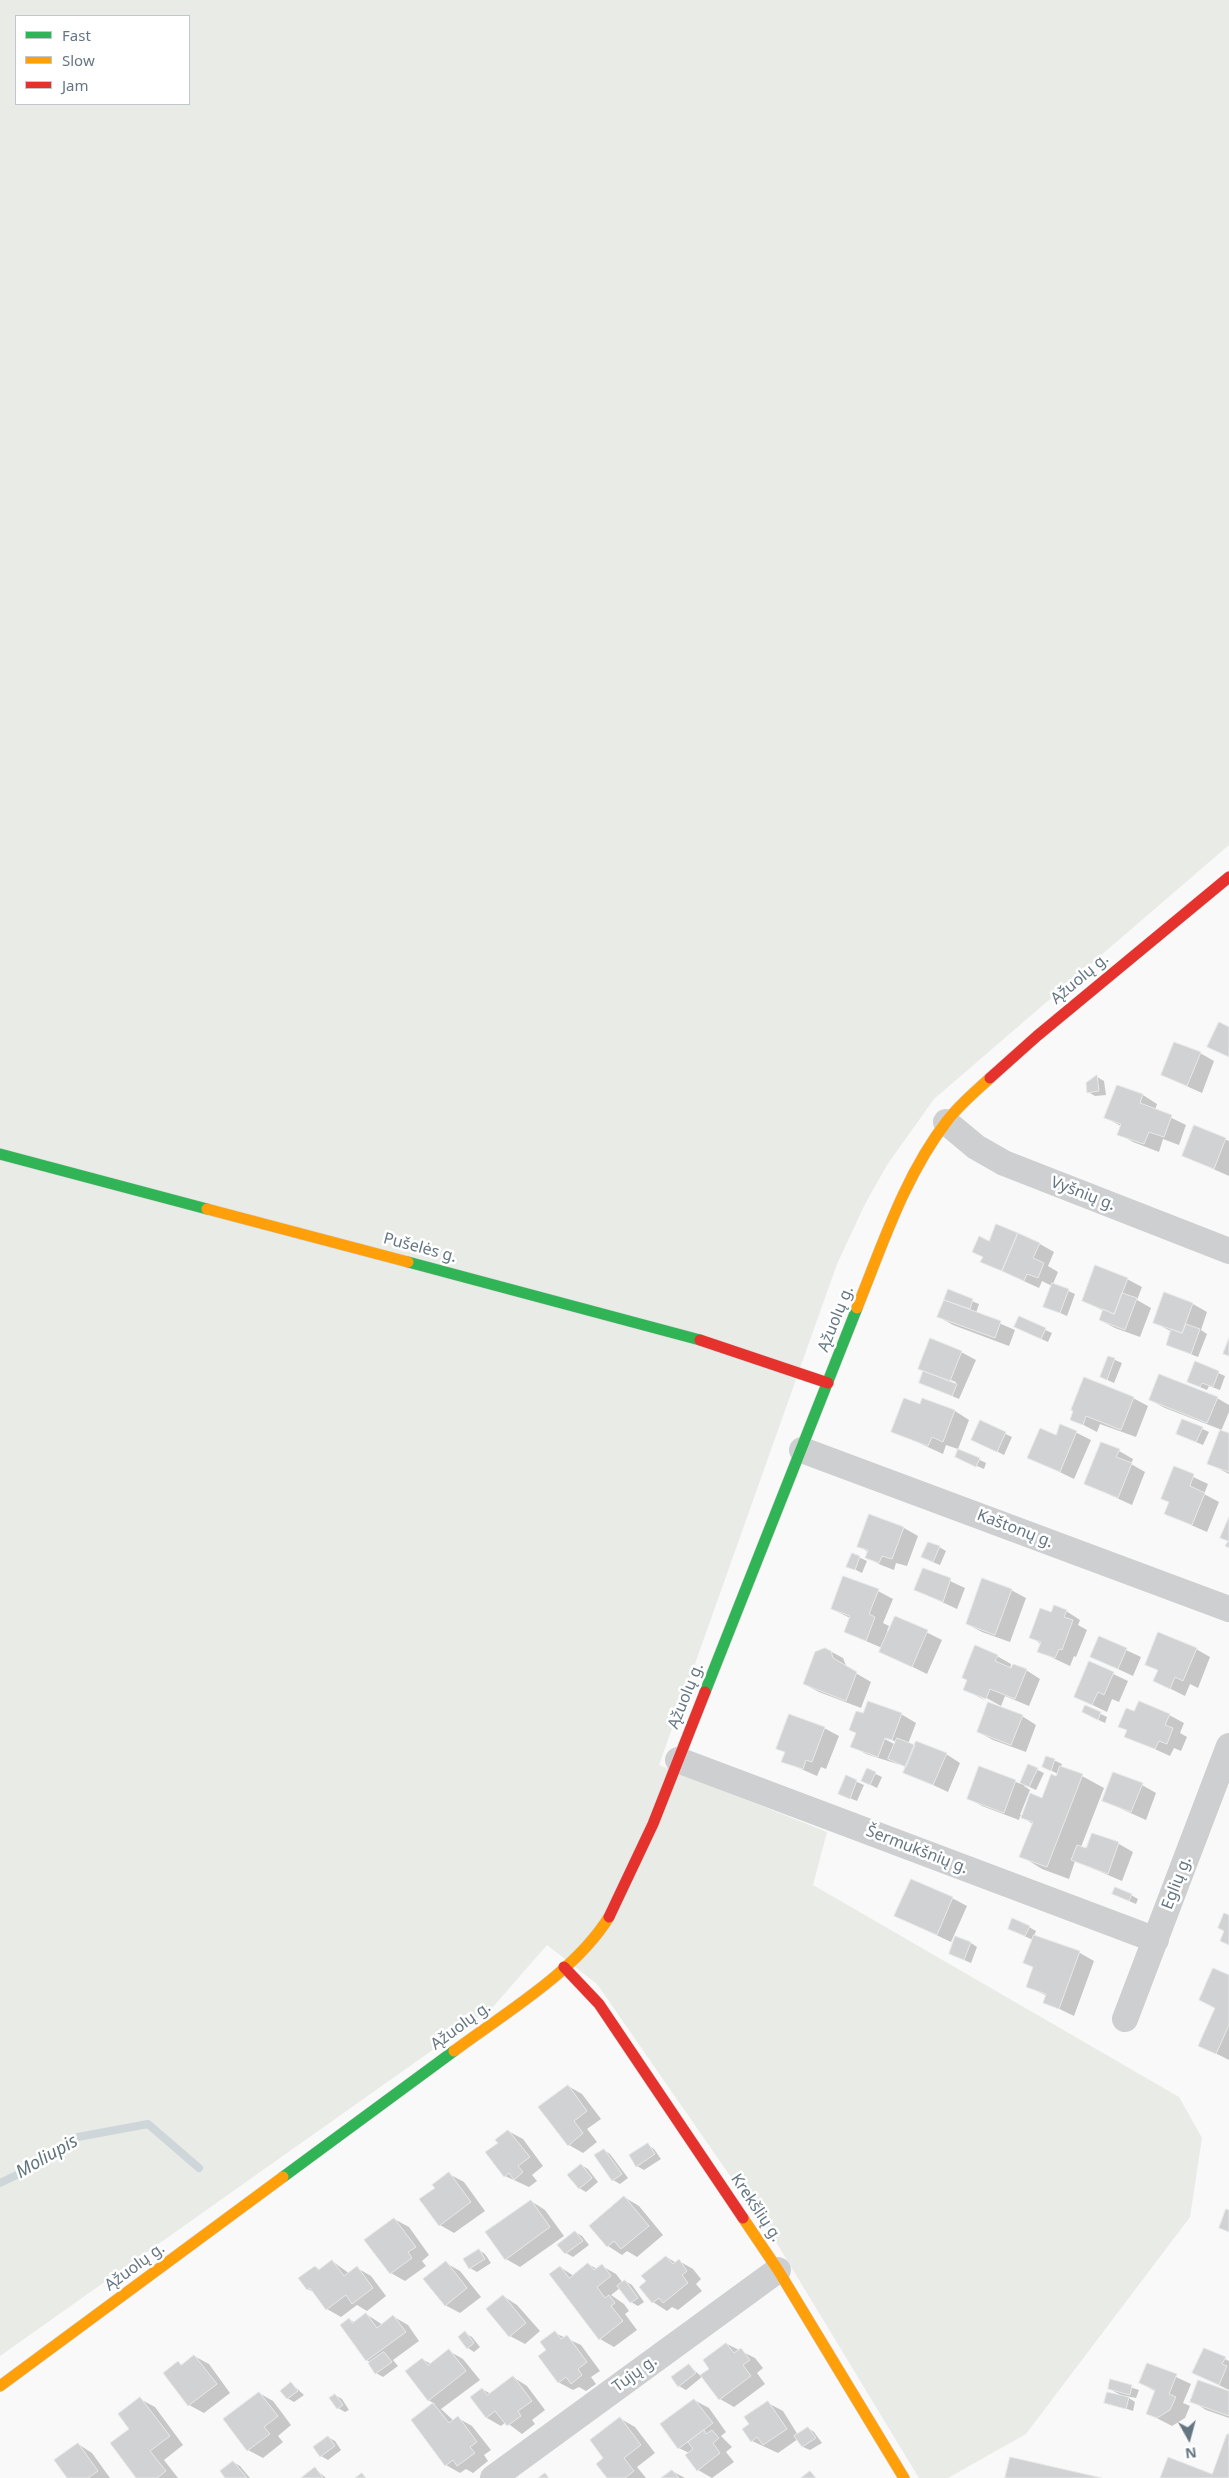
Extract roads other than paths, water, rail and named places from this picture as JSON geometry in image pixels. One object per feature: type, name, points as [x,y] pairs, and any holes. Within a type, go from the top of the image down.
[{"type":"street","name":"Ąžuolų g.","points":[[0,2386],[507,2012],[564,1967],[597,1934],[618,1901],[653,1824],[828,1383],[913,1177],[946,1122],[978,1088],[1037,1036],[1229,877]]},
{"type":"street","name":"Vyšnių g.","points":[[946,1122],[976,1148],[1004,1163],[1229,1251]]},
{"type":"street","name":"Pušelės g.","points":[[0,1154],[699,1340],[828,1383]]},
{"type":"street","name":"Kaštonų g.","points":[[802,1450],[1229,1609]]},
{"type":"street","name":"Eglių g.","points":[[1125,2019],[1229,1746]]},
{"type":"street","name":"Šermukšnių g.","points":[[678,1760],[1156,1940]]},
{"type":"street","name":"Krekšlių g.","points":[[564,1967],[599,2004],[778,2270],[904,2478]]},
{"type":"street","name":"Tujų g.","points":[[492,2478],[778,2270]]},
{"type":"waterway","name":"Moliupis","points":[[0,2183],[34,2167],[78,2137],[148,2124],[199,2168]]}]
